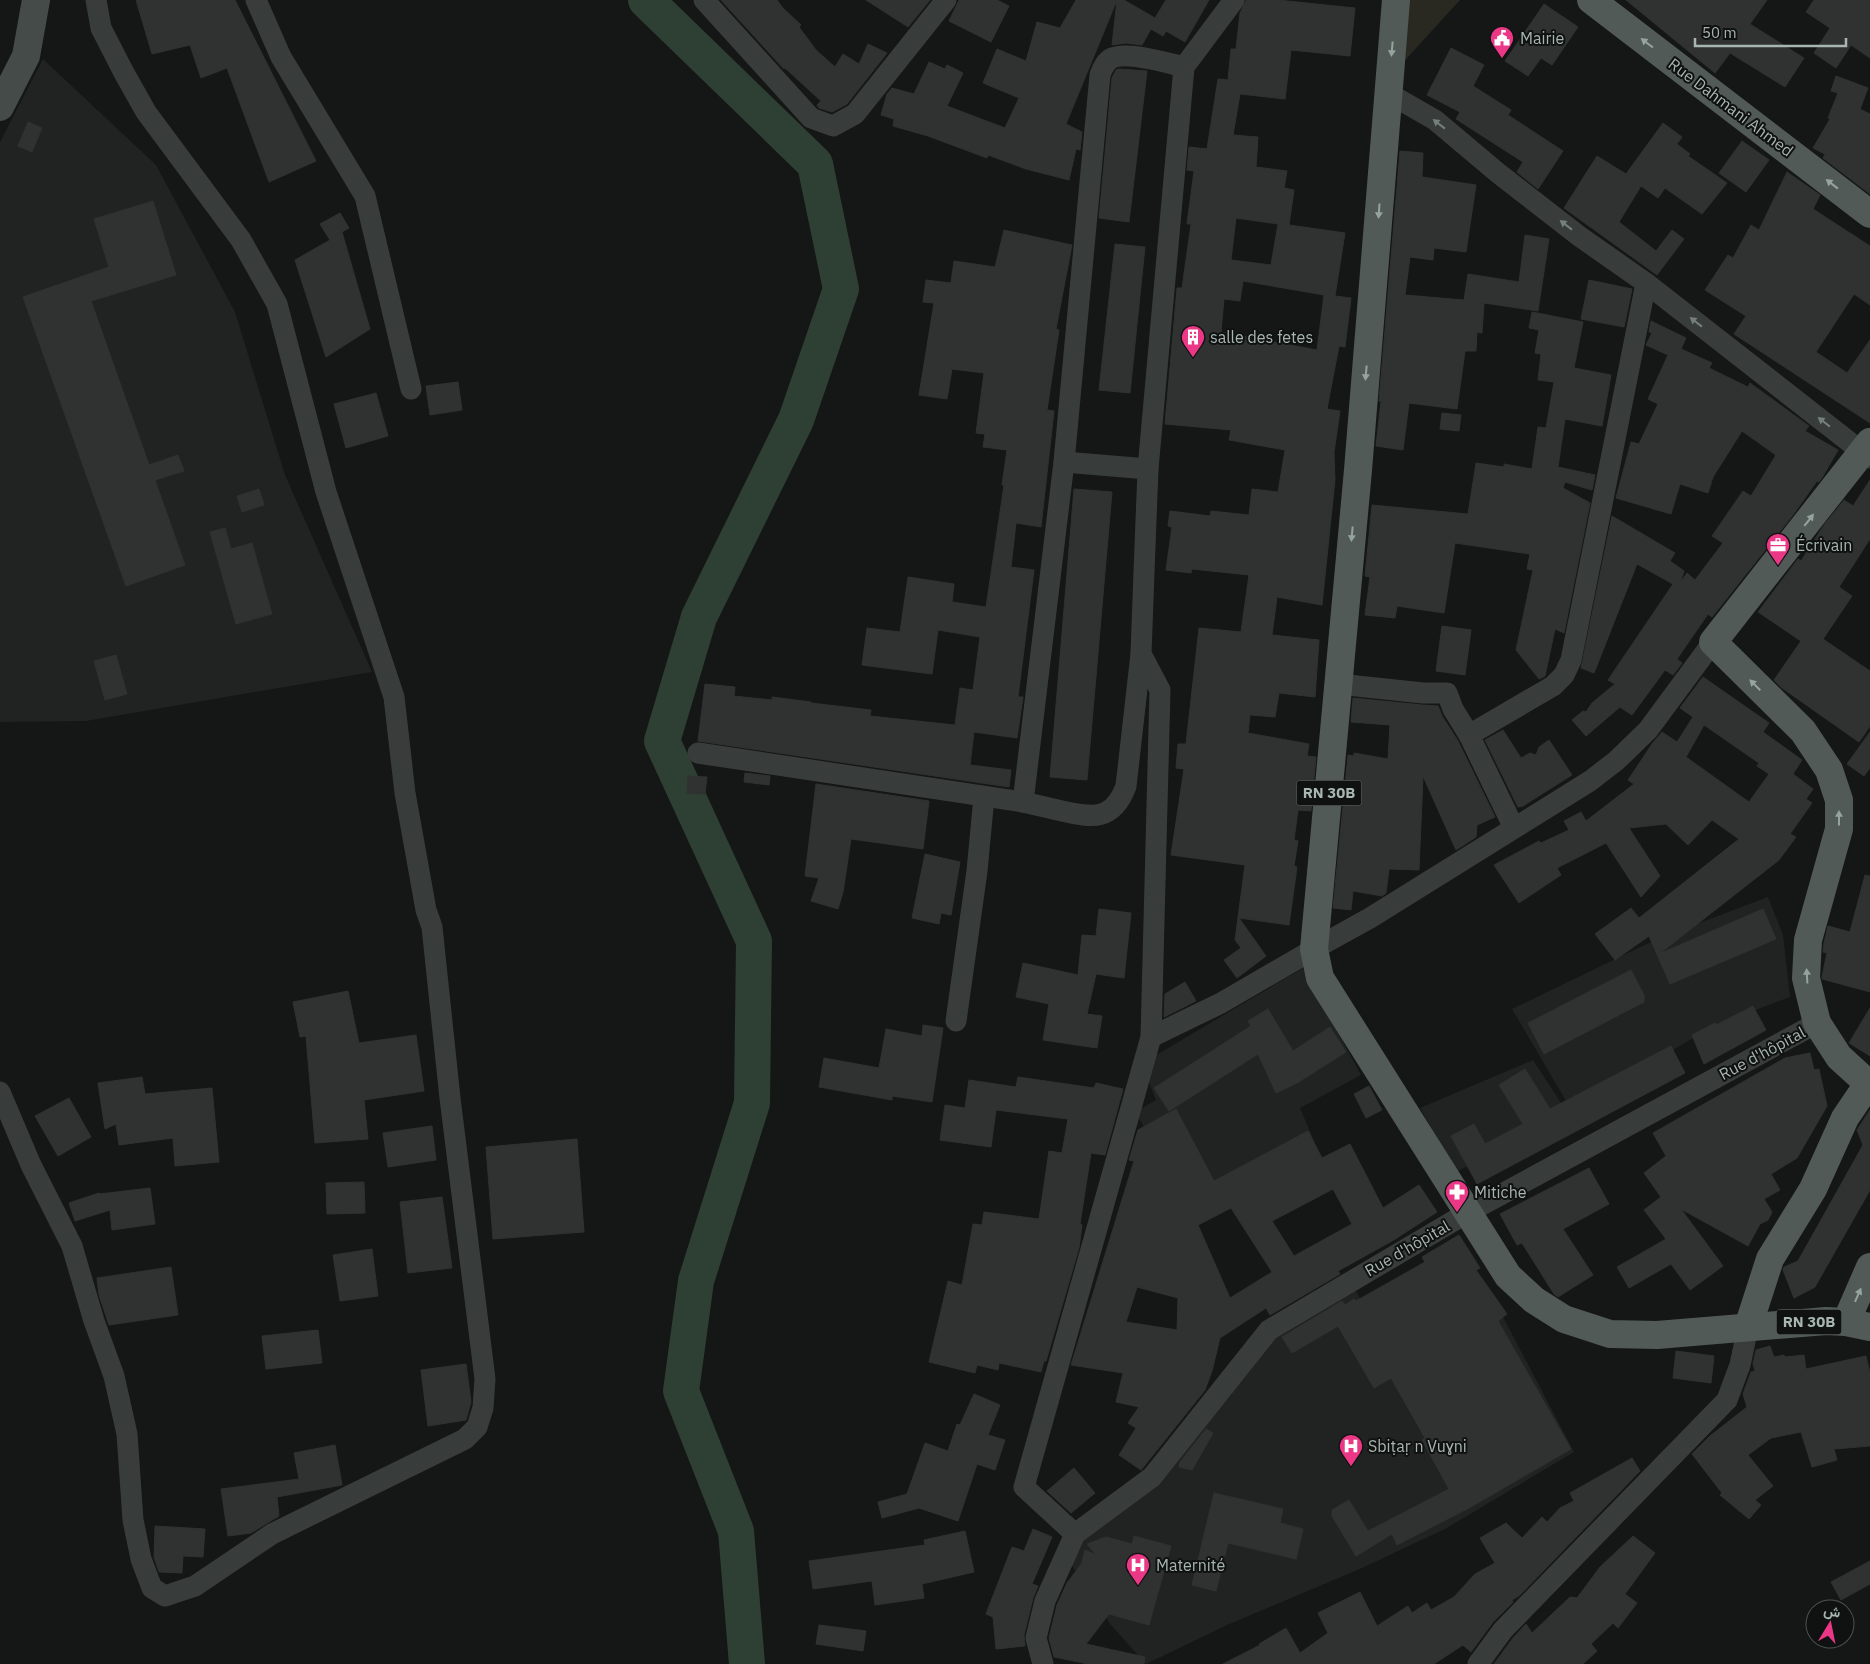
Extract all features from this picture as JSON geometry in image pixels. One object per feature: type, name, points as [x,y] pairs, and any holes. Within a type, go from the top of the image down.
[{"type":"main road","points":[[0,107],[26,56],[36,0]]},
{"type":"main road","name":"RN 30B","points":[[1396,0],[1358,470],[1314,948],[1320,978],[1508,1276],[1534,1300],[1564,1319],[1610,1334],[1657,1336],[1802,1322],[1858,1324]]},
{"type":"main road","name":"Rue Dahmani Ahmed","points":[[1591,0],[1870,214]]},
{"type":"main road","points":[[1748,1327],[1770,1259],[1812,1189],[1845,1118],[1869,1085],[1839,1057],[1817,1023],[1806,978],[1808,940],[1839,829],[1839,800],[1829,770],[1803,732],[1713,642],[1867,451]]},
{"type":"main road","points":[[1858,1324],[1870,1267]]},
{"type":"street","points":[[0,1092],[30,1164],[72,1246],[94,1321],[114,1376],[127,1434],[132,1520],[141,1559],[152,1588],[165,1596],[196,1586],[272,1534],[465,1439],[477,1427],[484,1408],[485,1379],[450,1098],[432,927],[426,910],[406,793],[394,697],[326,492],[277,304],[241,240],[142,104],[101,28],[96,0]]},
{"type":"street","points":[[256,0],[281,56],[365,196],[411,388]]},
{"type":"street","points":[[704,0],[811,118],[833,126],[855,114],[946,0]]},
{"type":"street","points":[[698,753],[1023,802],[1087,816],[1102,814],[1114,807],[1122,796],[1126,786],[1141,654],[1148,469],[1184,67],[1234,0]]},
{"type":"street","points":[[1023,802],[1064,462],[1100,75],[1104,65],[1110,59],[1120,55],[1184,67]]},
{"type":"street","points":[[1388,93],[1435,120],[1579,236],[1646,283],[1867,451]]},
{"type":"street","points":[[1469,736],[1553,686],[1564,675],[1571,660],[1646,283]]},
{"type":"street","points":[[1064,462],[1148,469]]},
{"type":"street","points":[[1150,1037],[1221,1003],[1314,948],[1370,918],[1590,781],[1616,761],[1648,730],[1713,642]]},
{"type":"street","points":[[1043,1664],[1036,1638],[1042,1610],[1076,1534],[1024,1488],[1150,1037],[1160,690],[1141,654]]},
{"type":"street","points":[[1338,684],[1423,693],[1447,693],[1453,709],[1469,736],[1514,828]]},
{"type":"street","points":[[956,1021],[977,870],[984,797]]},
{"type":"street","name":"Rue d'hôpital","points":[[1076,1534],[1152,1477],[1269,1330],[1467,1213],[1817,1023]]},
{"type":"street","points":[[1478,1664],[1503,1630],[1727,1400],[1740,1365],[1748,1327]]},
{"type":"shaded area","points":[[1405,0],[1460,0],[1397,69]]},
{"type":"shaded area","points":[[43,59],[156,165],[235,312],[285,475],[372,672],[86,721],[0,722],[0,142]]},
{"type":"shaded area","points":[[1768,897],[1783,935],[1790,997],[1711,1027],[1572,1111],[1512,1009],[1657,939]]},
{"type":"shaded area","points":[[1303,968],[1361,1075],[1300,1108],[1314,1141],[1214,1207],[1183,1192],[1135,1112],[1156,1100],[1145,1072],[1153,1057]]},
{"type":"shaded area","points":[[1533,1060],[1569,1115],[1456,1172],[1420,1108]]},
{"type":"shaded area","name":"Sbiṭaṛ n Vuɣni","points":[[1349,1278],[1400,1371],[1502,1315],[1574,1452],[1445,1529],[1362,1568],[1225,1626],[1146,1664],[1111,1625],[1063,1552],[1141,1481],[1268,1327]]},
{"type":"building","points":[[136,0],[235,0],[316,161],[269,182],[227,68],[201,78],[190,45],[152,54]]},
{"type":"building","points":[[721,0],[777,0],[801,25],[799,27],[816,50],[835,67],[843,54],[859,64],[868,44],[887,53],[847,104],[832,112],[819,108],[817,105],[821,101],[784,69]]},
{"type":"building","points":[[866,0],[930,0],[908,27]]},
{"type":"building","points":[[959,0],[997,0],[1009,6],[991,42],[949,21]]},
{"type":"building","points":[[1076,0],[1117,0],[1066,124],[1082,132],[1080,150],[1076,149],[1069,180],[1026,169],[988,155],[987,158],[928,136],[893,126],[894,119],[881,115],[887,94],[892,88],[914,94],[929,62],[945,69],[947,65],[963,73],[947,106],[1005,128],[1019,98],[983,83],[997,49],[1026,61],[1037,22],[1060,28]]},
{"type":"building","points":[[1117,0],[1124,0],[1155,18],[1166,0],[1209,0],[1185,42],[1166,31],[1163,36],[1151,29],[1142,45],[1126,43],[1112,45]]},
{"type":"building","points":[[1246,0],[1278,0],[1355,8],[1350,56],[1291,50],[1285,99],[1240,94],[1233,135],[1258,137],[1256,167],[1287,171],[1284,188],[1294,190],[1289,225],[1345,233],[1335,296],[1351,298],[1345,347],[1339,346],[1327,409],[1340,411],[1334,452],[1335,480],[1322,605],[1277,597],[1272,635],[1319,640],[1315,697],[1279,693],[1275,717],[1250,715],[1248,733],[1309,744],[1307,756],[1316,757],[1311,811],[1298,810],[1294,840],[1298,841],[1294,866],[1297,867],[1289,925],[1239,918],[1266,956],[1237,978],[1224,960],[1241,948],[1235,940],[1245,865],[1171,855],[1184,769],[1176,768],[1178,744],[1186,744],[1199,628],[1241,632],[1249,575],[1192,569],[1191,573],[1166,570],[1172,527],[1168,526],[1170,511],[1210,516],[1211,511],[1249,515],[1252,489],[1278,492],[1285,450],[1229,440],[1231,430],[1165,424],[1177,288],[1182,288],[1191,224],[1187,224],[1194,171],[1187,170],[1189,147],[1207,149],[1218,79],[1228,80],[1231,49],[1236,49],[1240,13]],"holes":[[[1236,218],[1278,224],[1271,265],[1231,260]],[[1243,281],[1324,295],[1317,350],[1221,332],[1224,299],[1240,301]]]},
{"type":"building","points":[[1626,0],[1767,0],[1750,24],[1804,58],[1785,87],[1730,53],[1715,73]]},
{"type":"building","points":[[1814,0],[1870,0],[1870,58],[1851,45],[1836,68],[1814,53],[1830,28],[1806,12]]},
{"type":"building","points":[[1544,4],[1578,27],[1552,65],[1541,58],[1528,76],[1505,61]]},
{"type":"building","points":[[1451,48],[1484,65],[1473,86],[1511,110],[1508,115],[1563,151],[1538,189],[1517,172],[1523,162],[1456,119],[1460,112],[1427,95]]},
{"type":"building","points":[[1116,70],[1147,71],[1129,222],[1099,218],[1112,78]]},
{"type":"building","points":[[1836,76],[1868,88],[1860,109],[1870,114],[1870,194],[1823,158],[1825,154],[1813,148],[1830,119],[1828,118],[1838,93],[1831,91]]},
{"type":"building","points":[[28,122],[42,128],[32,152],[18,146]]},
{"type":"building","points":[[1663,123],[1682,137],[1677,144],[1690,154],[1688,156],[1727,183],[1702,214],[1665,188],[1658,198],[1641,186],[1619,222],[1656,251],[1672,230],[1684,239],[1657,275],[1564,208],[1597,156],[1626,174]]},
{"type":"building","points":[[1742,141],[1769,160],[1746,192],[1719,173]]},
{"type":"building","points":[[1400,151],[1423,153],[1422,177],[1476,185],[1466,252],[1434,248],[1433,260],[1410,257],[1405,295],[1464,300],[1468,274],[1519,282],[1525,235],[1549,239],[1538,311],[1484,303],[1482,333],[1477,332],[1476,351],[1465,351],[1457,409],[1409,403],[1403,450],[1376,446]]},
{"type":"building","points":[[1787,172],[1820,195],[1813,209],[1870,246],[1870,305],[1854,294],[1816,352],[1847,373],[1870,340],[1870,423],[1734,334],[1746,316],[1705,290],[1728,255],[1733,258],[1751,225],[1759,230]]},
{"type":"building","points":[[153,201],[176,275],[91,301],[149,465],[178,455],[184,471],[155,480],[185,565],[126,586],[23,297],[109,267],[94,219]]},
{"type":"building","points":[[340,213],[349,228],[342,232],[370,329],[326,357],[295,260],[330,240],[320,224]]},
{"type":"building","points":[[1004,230],[1072,245],[1056,329],[1059,330],[1047,410],[1054,411],[1041,527],[1016,523],[1011,567],[1034,570],[1018,697],[1023,697],[1017,738],[974,732],[970,765],[1011,770],[1009,787],[698,741],[705,684],[735,687],[734,696],[772,700],[772,697],[811,702],[871,710],[870,716],[955,725],[960,688],[973,690],[980,637],[938,630],[932,674],[862,665],[867,628],[900,632],[908,577],[954,584],[952,602],[986,607],[1004,485],[1002,485],[1007,450],[983,447],[985,434],[976,433],[984,373],[952,369],[947,399],[919,395],[934,303],[923,302],[926,280],[951,283],[954,261],[995,267]]},
{"type":"building","points":[[1115,244],[1145,247],[1130,393],[1099,390]]},
{"type":"building","points":[[1589,280],[1632,289],[1624,327],[1581,319]]},
{"type":"building","points":[[1532,312],[1583,322],[1574,368],[1611,375],[1602,426],[1565,419],[1558,467],[1595,475],[1592,490],[1565,482],[1563,488],[1590,503],[1564,633],[1555,629],[1545,676],[1539,679],[1516,650],[1533,570],[1527,569],[1530,554],[1455,543],[1444,613],[1397,606],[1395,618],[1365,615],[1370,577],[1365,576],[1372,505],[1468,514],[1476,463],[1504,467],[1504,464],[1532,469],[1538,427],[1546,428],[1554,382],[1538,380],[1541,354],[1535,353],[1539,330],[1529,328]]},
{"type":"building","points":[[1651,321],[1686,338],[1681,349],[1712,363],[1709,368],[1748,387],[1750,383],[1809,426],[1805,431],[1838,450],[1819,482],[1817,481],[1793,515],[1712,617],[1708,614],[1677,659],[1682,663],[1673,675],[1665,670],[1632,715],[1620,707],[1586,736],[1572,720],[1583,711],[1586,712],[1592,703],[1615,684],[1608,680],[1673,584],[1637,564],[1594,673],[1581,668],[1612,516],[1675,553],[1670,561],[1684,571],[1680,583],[1687,573],[1695,580],[1723,543],[1712,536],[1743,491],[1751,496],[1776,455],[1742,431],[1713,477],[1708,493],[1680,484],[1671,514],[1616,498],[1631,442],[1639,444],[1658,404],[1648,399],[1668,355],[1646,345],[1652,333],[1649,332]]},
{"type":"building","points":[[458,382],[462,410],[430,415],[426,386]]},
{"type":"building","points":[[376,393],[388,436],[346,448],[334,404]]},
{"type":"building","points":[[1442,413],[1461,415],[1459,431],[1440,429]]},
{"type":"building","points":[[1870,480],[1870,539],[1839,587],[1852,596],[1823,639],[1870,671],[1870,726],[1859,742],[1782,688],[1774,680],[1801,641],[1758,612],[1798,559],[1801,561],[1824,525],[1844,500],[1853,506]]},
{"type":"building","points":[[259,489],[264,505],[242,512],[237,496]]},
{"type":"building","points":[[1074,489],[1112,492],[1087,780],[1050,777]]},
{"type":"building","points":[[225,528],[231,549],[252,543],[272,614],[236,624],[210,532]]},
{"type":"building","points":[[1442,626],[1471,630],[1465,675],[1436,671]]},
{"type":"building","points":[[116,655],[127,694],[105,700],[94,661]]},
{"type":"building","points":[[1703,677],[1769,723],[1763,732],[1802,760],[1793,774],[1813,789],[1806,799],[1812,803],[1790,834],[1796,837],[1779,860],[1659,954],[1763,909],[1776,939],[1670,984],[1649,936],[1615,960],[1595,934],[1631,908],[1639,918],[1739,839],[1712,820],[1688,845],[1666,824],[1629,828],[1660,876],[1641,897],[1606,843],[1557,868],[1561,875],[1519,903],[1494,865],[1539,841],[1541,843],[1569,830],[1564,821],[1581,812],[1586,821],[1634,784],[1628,780],[1662,732],[1677,742],[1693,717],[1680,708]],"holes":[[[1704,725],[1759,763],[1757,766],[1769,774],[1749,802],[1686,757]]]},
{"type":"building","points":[[1353,698],[1438,706],[1458,741],[1495,817],[1477,825],[1476,837],[1456,850],[1423,776],[1419,870],[1389,869],[1386,893],[1382,896],[1353,891],[1351,910],[1333,908],[1348,755],[1354,756],[1354,753],[1388,759],[1390,725],[1351,722]]},
{"type":"building","points":[[1503,730],[1521,758],[1530,753],[1536,755],[1539,747],[1549,740],[1572,775],[1523,806],[1518,807],[1485,740]]},
{"type":"building","points":[[1870,732],[1870,768],[1864,776],[1847,764]]},
{"type":"building","points":[[745,773],[770,776],[769,785],[744,782]]},
{"type":"building","points":[[688,776],[707,777],[705,794],[687,793]]},
{"type":"building","points":[[816,784],[929,801],[923,849],[851,839],[843,892],[838,909],[811,901],[819,878],[805,876]]},
{"type":"building","points":[[925,854],[960,862],[951,915],[941,913],[939,924],[912,918]]},
{"type":"building","points":[[1865,875],[1870,876],[1870,992],[1822,979],[1827,953],[1823,952],[1824,943],[1828,926],[1850,932]]},
{"type":"building","points":[[1099,909],[1131,913],[1124,978],[1096,974],[1087,1014],[1102,1016],[1097,1048],[1043,1040],[1049,1004],[1016,997],[1023,963],[1078,975],[1082,935],[1096,936]]},
{"type":"building","points":[[1631,970],[1644,995],[1644,1002],[1544,1054],[1528,1023]]},
{"type":"building","points":[[1185,982],[1196,1001],[1164,1017],[1165,994]]},
{"type":"building","points":[[348,991],[359,1043],[416,1035],[424,1091],[364,1100],[368,1139],[315,1143],[306,1036],[300,1037],[293,1002]]},
{"type":"building","points":[[1753,1006],[1766,1030],[1704,1064],[1692,1035]]},
{"type":"building","points":[[1870,1008],[1870,1056],[1849,1043]]},
{"type":"building","points":[[1268,1009],[1293,1051],[1330,1027],[1346,1052],[1297,1083],[1276,1093],[1258,1054],[1169,1111],[1154,1088],[1251,1026],[1248,1021]]},
{"type":"building","points":[[923,1025],[943,1028],[932,1102],[892,1096],[892,1100],[819,1087],[824,1058],[879,1068],[886,1029],[922,1036]]},
{"type":"building","points":[[1671,1046],[1685,1073],[1477,1184],[1451,1136],[1474,1124],[1485,1144],[1523,1124],[1499,1085],[1525,1069],[1550,1109]]},
{"type":"building","points":[[1810,1053],[1814,1070],[1819,1069],[1827,1106],[1797,1158],[1771,1174],[1780,1190],[1764,1199],[1772,1212],[1768,1220],[1760,1224],[1748,1246],[1681,1209],[1723,1266],[1690,1290],[1671,1264],[1629,1288],[1617,1267],[1666,1239],[1644,1210],[1661,1197],[1644,1173],[1666,1156],[1653,1133],[1785,1058]]},
{"type":"building","points":[[142,1077],[145,1094],[212,1088],[219,1162],[175,1166],[173,1138],[119,1145],[116,1124],[105,1129],[98,1083]]},
{"type":"building","points":[[1018,1077],[1094,1088],[1096,1083],[1123,1089],[1105,1155],[1091,1153],[1080,1224],[1082,1225],[1079,1248],[1046,1361],[1044,1361],[1041,1372],[999,1363],[998,1370],[977,1365],[975,1373],[929,1362],[948,1281],[962,1285],[973,1224],[982,1225],[984,1212],[1039,1219],[1049,1151],[1062,1153],[1068,1119],[996,1110],[991,1147],[940,1140],[945,1105],[965,1108],[969,1080],[1016,1087]]},
{"type":"building","points":[[1369,1086],[1382,1110],[1366,1118],[1354,1094]]},
{"type":"building","points":[[69,1098],[91,1137],[58,1156],[35,1116]]},
{"type":"building","points":[[1176,1109],[1214,1181],[1308,1131],[1322,1158],[1350,1144],[1383,1208],[1419,1185],[1437,1212],[1392,1241],[1338,1271],[1340,1274],[1270,1315],[1266,1308],[1220,1338],[1205,1390],[1141,1470],[1119,1455],[1136,1428],[1128,1423],[1139,1407],[1116,1402],[1123,1373],[1071,1365],[1134,1161],[1129,1160],[1138,1130]],"holes":[[[1333,1189],[1352,1224],[1294,1256],[1272,1221]],[[1231,1208],[1272,1272],[1230,1298],[1198,1225]],[[1137,1287],[1178,1298],[1177,1330],[1126,1322]]]},
{"type":"building","points":[[1870,1110],[1870,1190],[1815,1287],[1794,1298],[1783,1270],[1784,1267],[1798,1261],[1863,1145],[1857,1130]]},
{"type":"building","points":[[432,1126],[436,1160],[388,1167],[383,1133]]},
{"type":"building","points":[[577,1139],[584,1232],[493,1239],[486,1147]]},
{"type":"building","points":[[1589,1168],[1609,1204],[1563,1229],[1593,1275],[1558,1297],[1554,1294],[1522,1243],[1517,1245],[1500,1214]]},
{"type":"building","points":[[364,1182],[365,1213],[327,1214],[326,1183]]},
{"type":"building","points":[[150,1188],[155,1224],[112,1230],[110,1210],[75,1221],[69,1203],[99,1193]]},
{"type":"building","points":[[442,1197],[452,1268],[408,1273],[400,1202]]},
{"type":"building","points":[[1459,1235],[1480,1268],[1476,1270],[1507,1314],[1498,1321],[1571,1449],[1469,1508],[1397,1545],[1392,1534],[1356,1556],[1332,1516],[1332,1510],[1349,1500],[1368,1531],[1449,1489],[1422,1440],[1425,1438],[1391,1378],[1374,1388],[1338,1326],[1292,1353],[1282,1337],[1342,1301],[1345,1305],[1354,1299],[1356,1301],[1425,1262],[1422,1257]]},
{"type":"building","points":[[372,1249],[378,1296],[340,1301],[333,1255]]},
{"type":"building","points":[[171,1267],[178,1315],[109,1325],[99,1295],[97,1278]]},
{"type":"building","points":[[318,1330],[322,1363],[266,1369],[262,1336]]},
{"type":"building","points":[[1770,1346],[1774,1357],[1804,1355],[1806,1369],[1866,1356],[1870,1373],[1870,1446],[1834,1449],[1837,1460],[1812,1467],[1801,1432],[1771,1438],[1748,1455],[1773,1486],[1755,1500],[1761,1505],[1749,1519],[1720,1495],[1722,1493],[1692,1454],[1710,1436],[1747,1407],[1743,1394],[1751,1372],[1755,1371],[1753,1364],[1756,1350]]},
{"type":"building","points":[[1676,1351],[1714,1356],[1711,1383],[1673,1378]]},
{"type":"building","points":[[466,1364],[471,1402],[466,1420],[428,1426],[421,1370]]},
{"type":"building","points":[[974,1394],[1000,1405],[988,1435],[1005,1440],[995,1470],[977,1464],[958,1521],[919,1508],[882,1518],[878,1502],[907,1494],[925,1443],[948,1451],[957,1424],[960,1425]]},
{"type":"building","points":[[1206,1429],[1213,1433],[1192,1470],[1179,1467],[1180,1462]]},
{"type":"building","points":[[335,1445],[342,1485],[277,1497],[279,1516],[251,1533],[228,1536],[221,1489],[299,1479],[294,1453]]},
{"type":"building","points":[[1632,1458],[1640,1471],[1520,1595],[1512,1600],[1513,1602],[1493,1622],[1471,1652],[1463,1645],[1434,1664],[1223,1664],[1260,1645],[1286,1628],[1300,1653],[1328,1633],[1318,1613],[1360,1592],[1377,1626],[1408,1606],[1412,1613],[1427,1603],[1431,1610],[1454,1597],[1475,1574],[1495,1563],[1480,1538],[1506,1523],[1522,1538],[1542,1517],[1547,1522],[1560,1508],[1574,1501],[1570,1493]]},
{"type":"building","points":[[1074,1468],[1095,1493],[1071,1513],[1047,1491]]},
{"type":"building","points":[[1214,1493],[1283,1509],[1280,1523],[1303,1529],[1296,1559],[1228,1543],[1216,1591],[1192,1585]]},
{"type":"building","points":[[155,1526],[205,1529],[203,1557],[183,1556],[182,1573],[159,1572],[154,1557]]},
{"type":"building","points":[[1033,1529],[1052,1537],[1032,1584],[1038,1586],[1033,1598],[1024,1635],[1025,1646],[996,1649],[993,1617],[986,1614],[1012,1547],[1024,1551]]},
{"type":"building","points":[[965,1531],[974,1572],[922,1584],[924,1598],[875,1605],[872,1581],[813,1589],[809,1561],[925,1545],[924,1540]]},
{"type":"building","points":[[1134,1536],[1171,1546],[1149,1625],[1109,1614],[1086,1644],[1145,1657],[1144,1664],[1088,1664],[1054,1657],[1049,1638],[1057,1605],[1067,1583],[1082,1563],[1085,1550],[1096,1555],[1087,1544],[1106,1537],[1132,1544]]},
{"type":"building","points":[[1633,1536],[1655,1553],[1625,1594],[1637,1603],[1618,1628],[1613,1623],[1591,1644],[1597,1651],[1583,1664],[1494,1664],[1526,1624],[1532,1633],[1570,1597],[1577,1598],[1600,1567]]},
{"type":"building","points":[[1870,1561],[1870,1584],[1843,1599],[1840,1599],[1831,1582]]},
{"type":"building","points":[[819,1625],[866,1631],[863,1651],[816,1644]]},
{"type":"waterway","points":[[646,0],[815,164],[841,289],[796,420],[699,617],[662,741],[754,941],[752,1103],[696,1281],[681,1391],[736,1531],[747,1664]]},
{"type":"place","name":"Mairie","points":[[1502,59]]},
{"type":"place","name":"salle des fetes","points":[[1193,358]]},
{"type":"place","name":"Écrivain","points":[[1778,566]]},
{"type":"place","name":"Mitiche","points":[[1457,1213]]},
{"type":"place","name":"Sbiṭaṛ n Vuɣni","points":[[1351,1467]]},
{"type":"place","name":"Maternité","points":[[1138,1586]]}]
